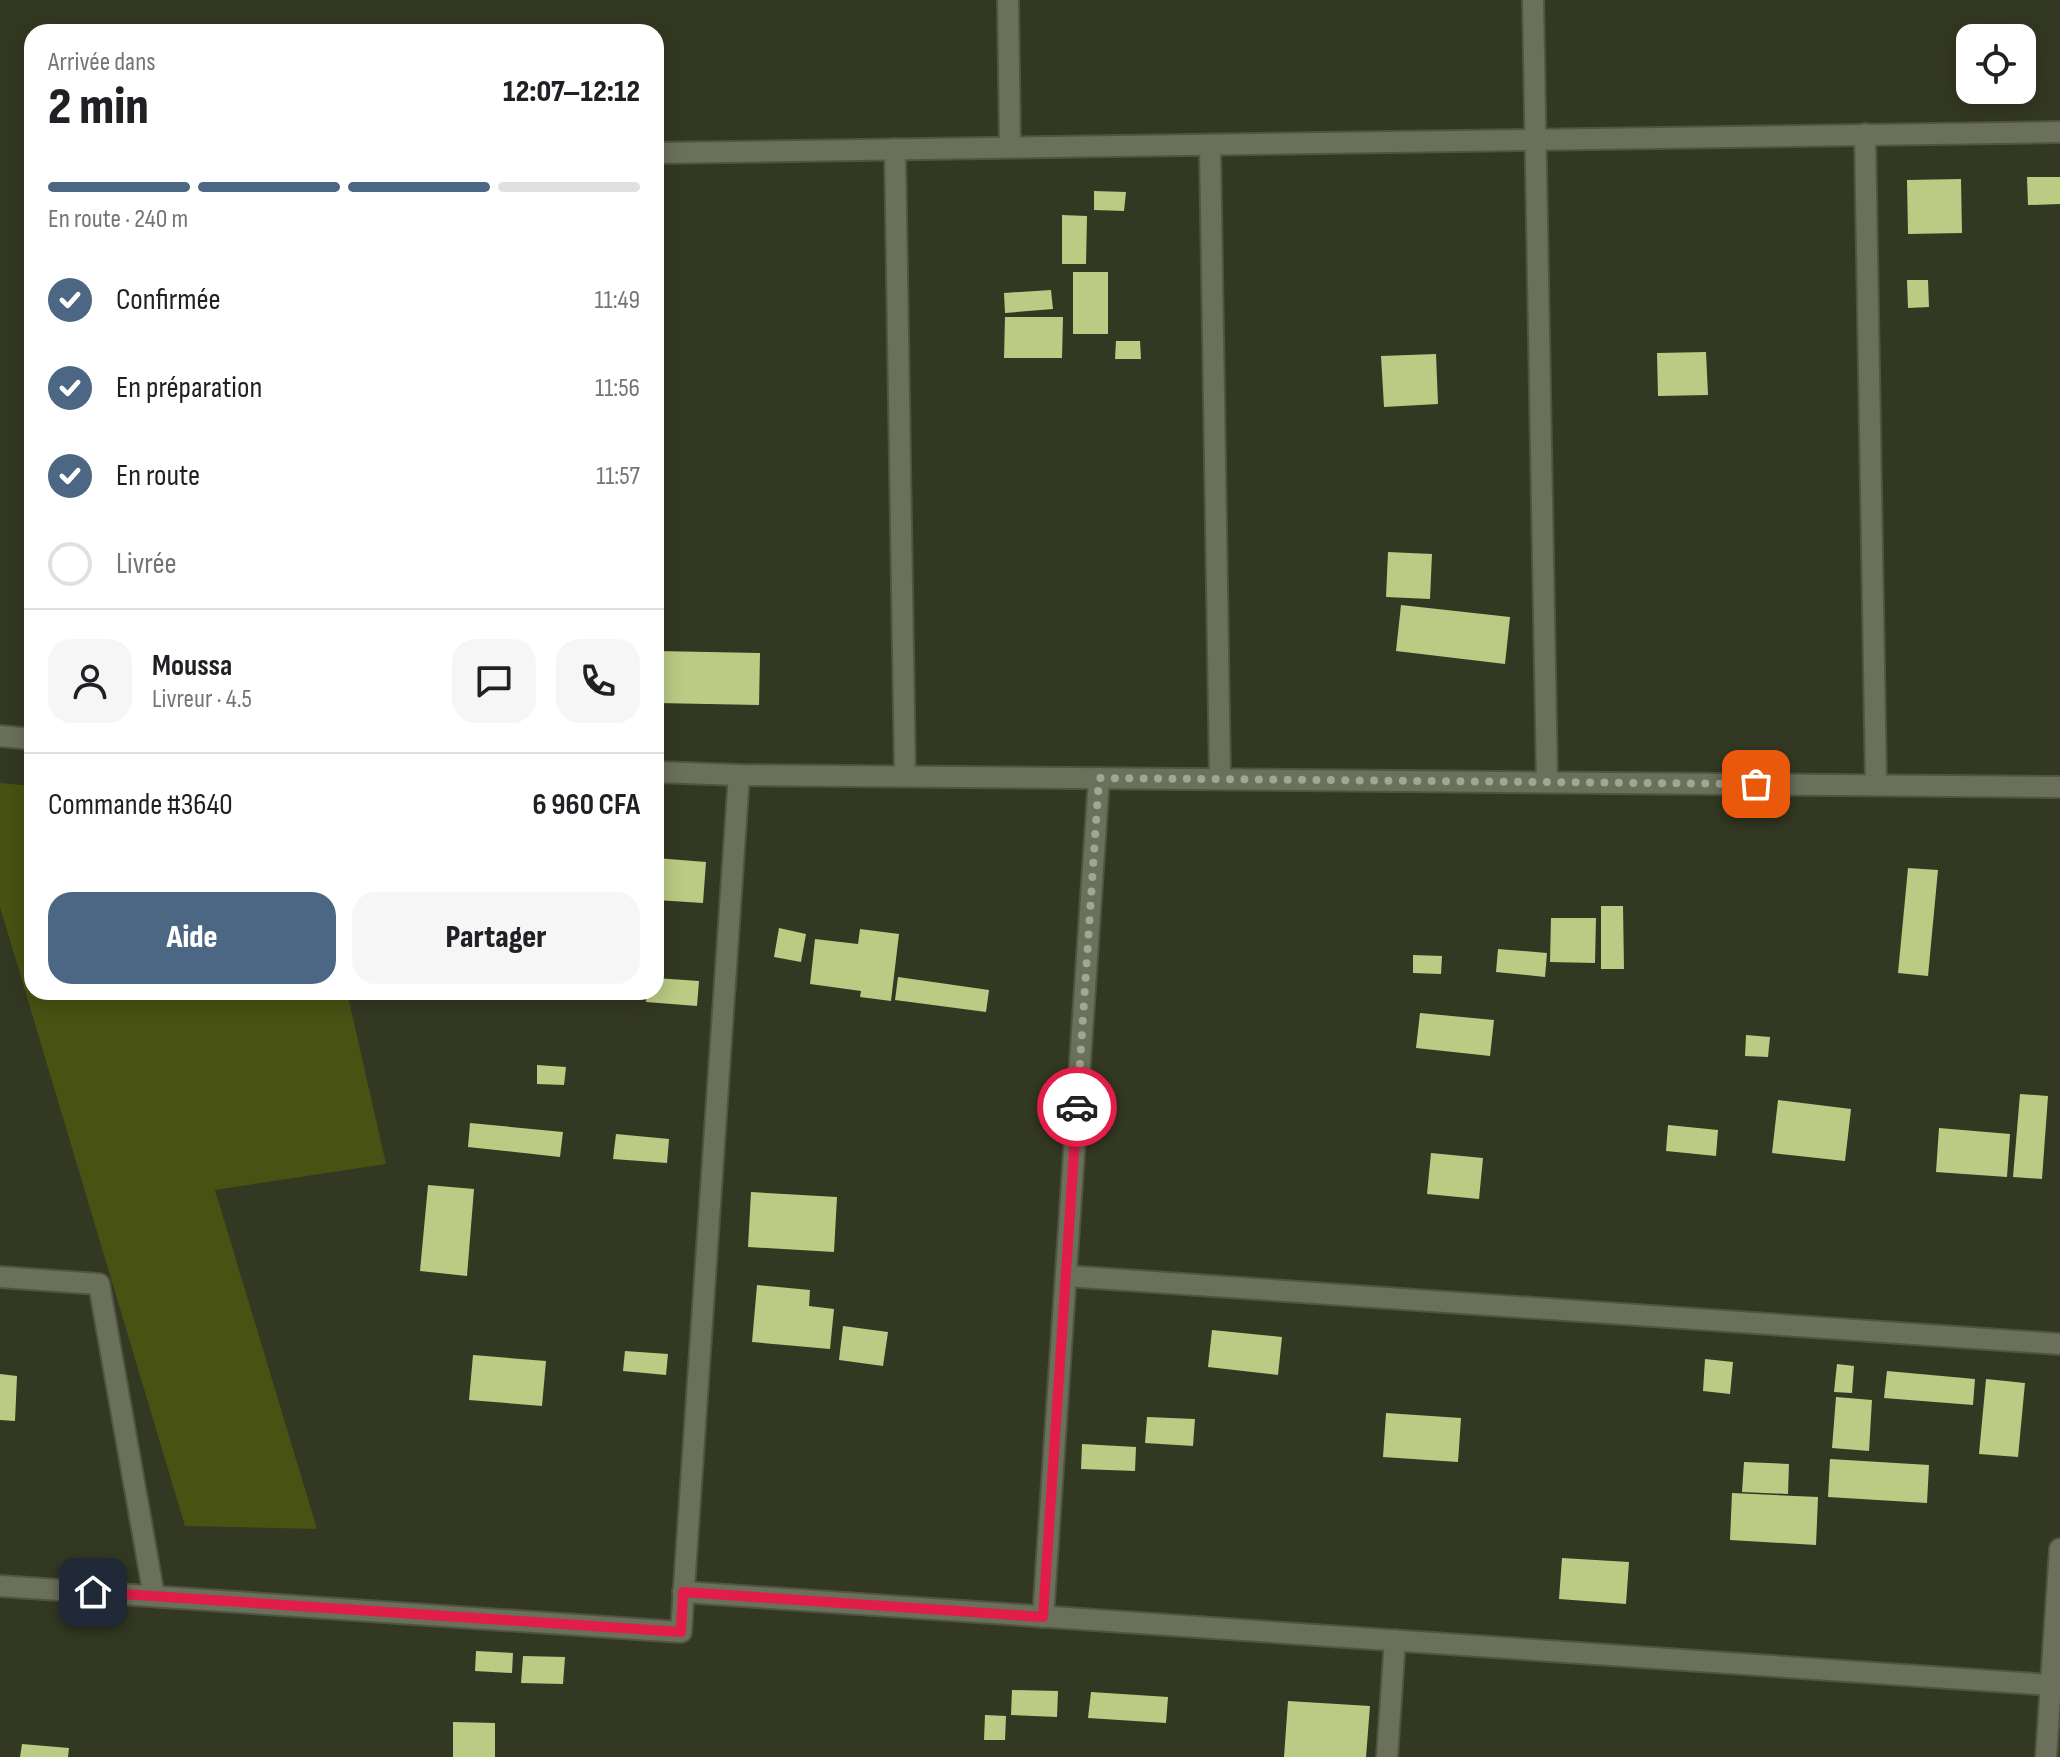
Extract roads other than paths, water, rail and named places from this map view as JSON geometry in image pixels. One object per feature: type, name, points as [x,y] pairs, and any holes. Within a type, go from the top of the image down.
[{"type":"street","points":[[1008,0],[1010,147]]},
{"type":"street","points":[[1533,0],[1547,782]]},
{"type":"street","points":[[664,153],[2060,132]]},
{"type":"street","points":[[1865,134],[1876,785]]},
{"type":"street","points":[[1210,145],[1220,779]]},
{"type":"street","points":[[895,149],[905,776]]},
{"type":"street","points":[[0,736],[24,738]]},
{"type":"street","points":[[664,772],[2060,787]]},
{"type":"street","points":[[0,1586],[681,1632],[739,775]]},
{"type":"street","points":[[1043,1617],[1099,778]]},
{"type":"street","points":[[1066,1276],[2060,1344]]},
{"type":"street","points":[[0,1277],[99,1284],[154,1596]]},
{"type":"street","points":[[2046,1757],[2060,1549]]},
{"type":"street","points":[[683,1592],[2051,1685]]},
{"type":"street","points":[[1387,1757],[1395,1640]]}]
